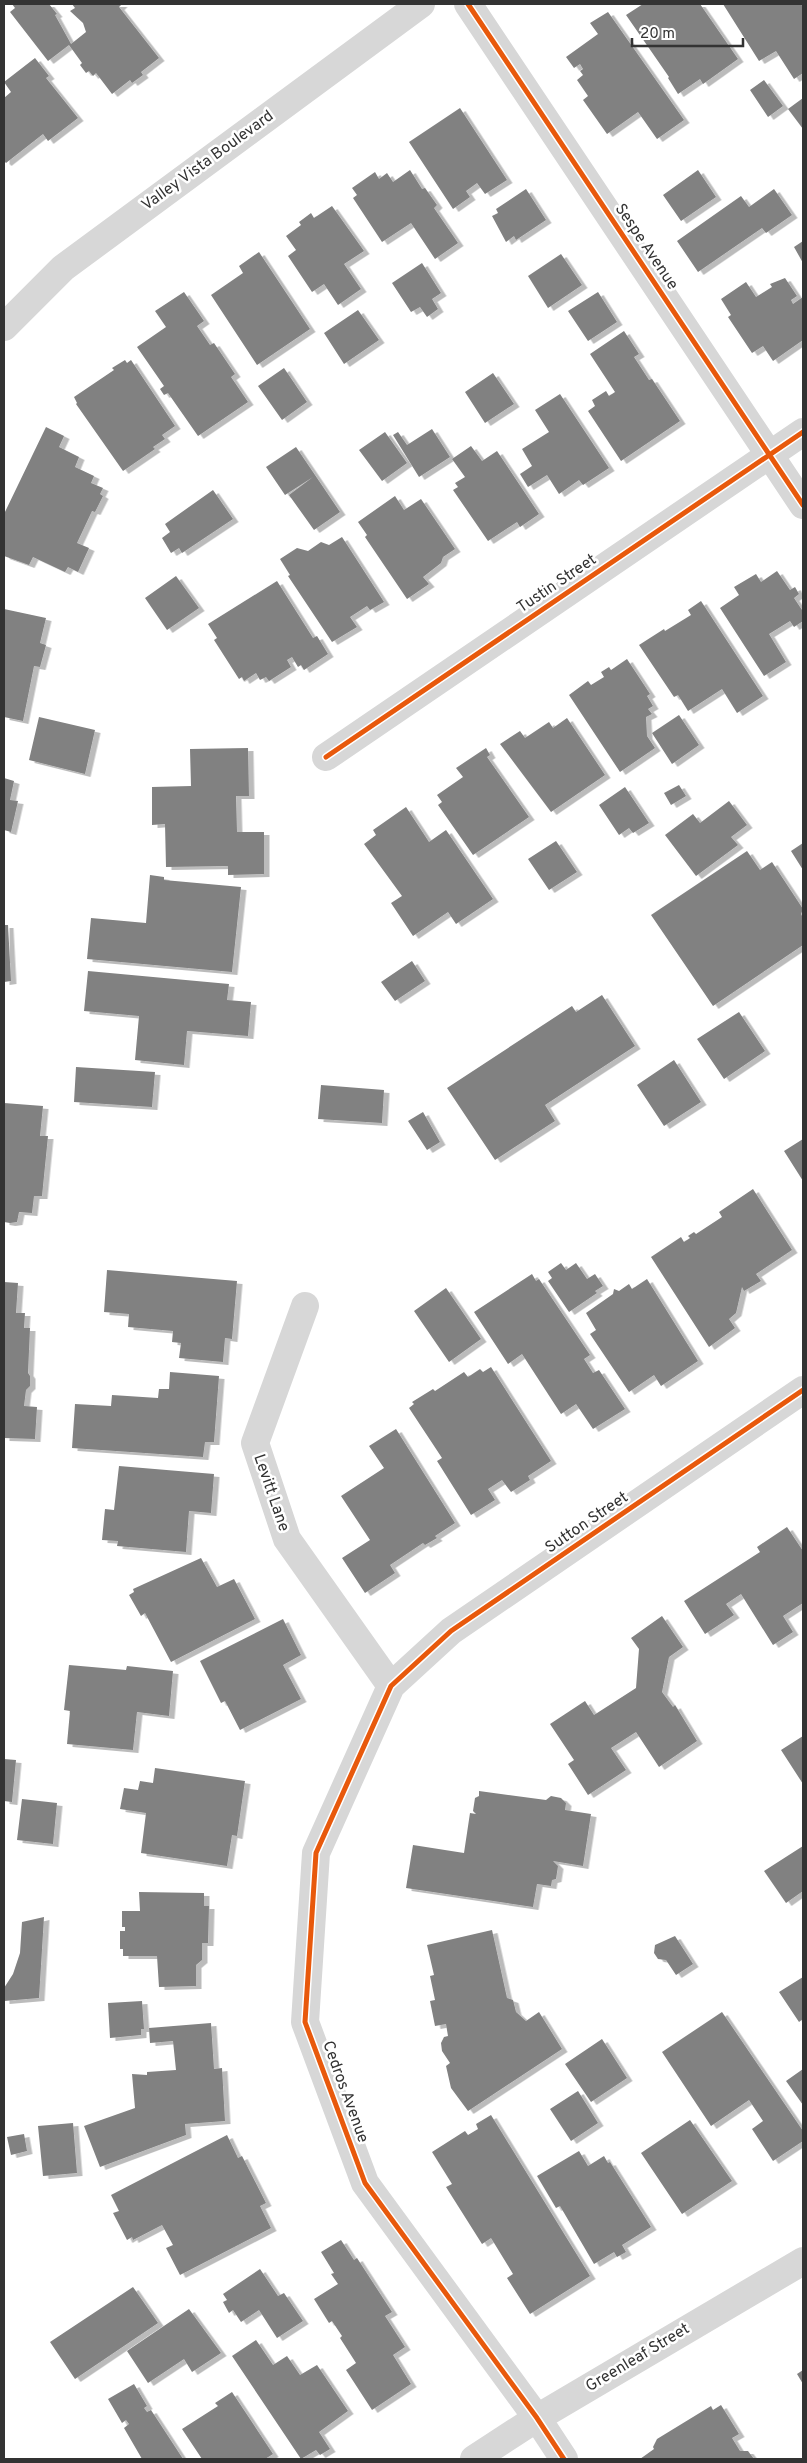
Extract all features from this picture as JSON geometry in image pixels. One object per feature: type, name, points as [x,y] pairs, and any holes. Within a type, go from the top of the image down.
[{"type":"street","name":"Valley Vista Boulevard","points":[[4,327],[63,268],[421,4]]},
{"type":"street","name":"Sespe Avenue","points":[[468,4],[803,506]]},
{"type":"street","name":"Tustin Street","points":[[326,757],[803,432]]},
{"type":"street","name":"Levitt Lane","points":[[305,1306],[255,1443],[287,1539],[392,1686]]},
{"type":"street","name":"Sutton Street","points":[[392,1686],[451,1631],[803,1390]]},
{"type":"street","name":"Cedros Avenue","points":[[392,1686],[316,1853],[305,2022],[365,2183],[537,2418],[564,2459]]},
{"type":"street","name":"Greenleaf Street","points":[[474,2459],[537,2418],[803,2261]]},
{"type":"building","points":[[12,4],[49,4],[57,14],[55,15],[71,44],[86,32],[83,23],[70,11],[75,8],[72,4],[122,4],[119,7],[159,58],[141,72],[143,75],[132,83],[130,80],[112,94],[96,73],[93,76],[89,71],[86,73],[80,65],[82,63],[69,45],[48,61],[10,12],[15,8]]},
{"type":"building","points":[[643,4],[700,4],[738,59],[703,84],[700,79],[678,94],[669,77],[626,15]]},
{"type":"building","points":[[723,4],[801,4],[803,7],[803,73],[794,79],[776,51],[759,61]]},
{"type":"building","points":[[608,12],[684,120],[657,139],[638,112],[607,134],[583,100],[588,96],[577,80],[583,75],[580,71],[583,69],[580,64],[574,68],[566,57],[598,34],[590,23]]},
{"type":"building","points":[[35,58],[49,76],[46,78],[78,118],[48,141],[43,134],[6,163],[4,161],[4,98],[11,92],[4,82]]},
{"type":"building","points":[[764,80],[783,106],[768,117],[750,90]]},
{"type":"building","points":[[803,98],[803,129],[788,109]]},
{"type":"building","points":[[460,108],[507,180],[485,194],[477,183],[466,191],[470,197],[453,209],[409,142]]},
{"type":"building","points":[[410,170],[422,189],[425,188],[437,205],[434,208],[458,243],[435,259],[411,223],[382,242],[353,198],[357,195],[352,188],[375,172],[379,179],[387,173],[393,182]]},
{"type":"building","points":[[698,170],[716,197],[681,221],[663,195]]},
{"type":"building","points":[[526,189],[546,220],[516,240],[514,236],[506,242],[492,216],[498,213],[496,209]]},
{"type":"building","points":[[774,189],[792,215],[766,233],[762,228],[698,272],[677,241],[741,196],[749,207]]},
{"type":"building","points":[[332,206],[364,251],[344,264],[361,289],[338,305],[324,284],[312,292],[288,256],[296,250],[286,236],[301,225],[299,222],[311,213],[314,218]]},
{"type":"building","points":[[803,241],[803,263],[794,247]]},
{"type":"building","points":[[259,252],[310,329],[257,365],[211,295],[243,273],[239,266]]},
{"type":"building","points":[[561,254],[582,285],[548,308],[528,276]]},
{"type":"building","points":[[422,263],[441,293],[432,299],[438,309],[427,317],[420,307],[411,312],[392,283]]},
{"type":"building","points":[[785,278],[797,296],[791,300],[793,304],[803,297],[803,340],[773,361],[763,346],[752,353],[728,317],[731,315],[721,299],[746,282],[756,297],[772,287],[770,284]]},
{"type":"building","points":[[184,292],[204,321],[197,326],[210,345],[214,343],[235,374],[231,377],[248,402],[198,436],[168,393],[164,395],[160,389],[164,386],[137,347],[166,327],[155,311]]},
{"type":"building","points":[[598,292],[617,322],[588,341],[568,311]]},
{"type":"building","points":[[358,310],[379,340],[344,364],[324,333]]},
{"type":"building","points":[[624,331],[639,354],[634,357],[649,380],[652,379],[680,421],[621,461],[588,411],[595,406],[592,400],[606,391],[609,396],[615,392],[590,354]]},
{"type":"building","points":[[125,360],[127,363],[131,360],[175,426],[162,435],[165,439],[153,447],[155,449],[123,471],[76,404],[74,397],[114,370],[112,368]]},
{"type":"building","points":[[284,368],[307,402],[282,420],[258,386]]},
{"type":"building","points":[[493,373],[514,404],[485,423],[465,392]]},
{"type":"building","points":[[560,394],[609,468],[583,485],[579,480],[559,494],[547,475],[528,487],[520,474],[532,466],[522,449],[549,432],[535,410]]},
{"type":"building","points":[[46,427],[64,436],[59,447],[79,457],[75,467],[94,476],[91,483],[103,488],[100,494],[103,496],[95,512],[92,511],[77,543],[89,548],[78,572],[68,567],[65,572],[33,557],[29,565],[4,556],[4,514]]},
{"type":"building","points":[[432,429],[450,457],[419,477],[393,435],[398,432],[407,445]]},
{"type":"building","points":[[385,432],[407,463],[382,481],[359,450]]},
{"type":"building","points":[[471,446],[482,461],[497,451],[539,514],[520,527],[517,522],[488,541],[453,490],[458,487],[455,483],[465,477],[452,459]]},
{"type":"building","points":[[296,447],[340,512],[314,530],[289,495],[313,477],[285,495],[266,467]]},
{"type":"building","points":[[213,490],[233,519],[182,553],[179,548],[171,553],[162,538],[170,532],[165,524]]},
{"type":"building","points":[[395,496],[404,510],[421,499],[455,549],[443,557],[441,563],[423,577],[429,584],[407,599],[365,537],[367,535],[358,522]]},
{"type":"building","points":[[342,537],[384,602],[370,610],[367,606],[350,617],[357,627],[332,642],[288,576],[290,575],[280,559],[297,548],[308,551],[321,542],[329,545]]},
{"type":"building","points":[[777,571],[790,590],[795,587],[799,594],[794,598],[803,609],[803,621],[794,627],[790,621],[769,634],[786,662],[764,676],[720,608],[739,595],[734,587],[756,574],[761,582]]},
{"type":"building","points":[[176,576],[199,608],[167,630],[145,598]]},
{"type":"building","points":[[277,581],[313,638],[317,636],[328,654],[304,670],[301,665],[298,667],[292,657],[287,660],[291,667],[269,681],[266,677],[260,680],[256,673],[244,681],[242,677],[239,679],[214,640],[217,638],[208,624]]},
{"type":"building","points":[[701,601],[763,696],[737,713],[722,689],[688,711],[678,695],[674,697],[639,645],[691,615],[688,610]]},
{"type":"building","points":[[4,609],[46,618],[40,643],[46,645],[40,667],[34,666],[23,721],[4,717]]},
{"type":"building","points":[[627,659],[650,694],[647,696],[653,706],[648,709],[652,714],[646,717],[647,736],[655,748],[620,772],[569,695],[588,681],[591,685],[604,677],[601,672],[609,667],[611,670]]},
{"type":"building","points":[[679,715],[699,745],[672,764],[652,733]]},
{"type":"building","points":[[39,717],[95,730],[85,774],[29,760]]},
{"type":"building","points":[[567,718],[605,775],[551,812],[500,744],[520,731],[525,738],[549,722],[553,728]]},
{"type":"building","points":[[248,748],[249,796],[236,796],[237,832],[264,832],[264,874],[228,875],[228,866],[166,867],[165,824],[152,825],[152,787],[191,786],[190,749]]},
{"type":"building","points":[[486,748],[490,755],[487,757],[529,817],[473,855],[438,805],[442,802],[437,795],[463,777],[456,768]]},
{"type":"building","points":[[4,778],[14,781],[10,800],[18,801],[11,832],[4,830]]},
{"type":"building","points":[[679,785],[686,796],[671,805],[664,793]]},
{"type":"building","points":[[625,787],[649,823],[633,833],[629,828],[619,835],[599,805]]},
{"type":"building","points":[[729,801],[747,825],[731,837],[738,845],[696,876],[665,835],[693,814],[700,823]]},
{"type":"building","points":[[406,807],[429,842],[446,830],[493,899],[456,924],[448,912],[413,936],[391,903],[402,896],[364,844],[376,835],[373,830]]},
{"type":"building","points":[[556,841],[577,872],[549,890],[528,859]]},
{"type":"building","points":[[803,843],[803,870],[791,851]]},
{"type":"building","points":[[747,851],[760,870],[772,862],[803,909],[801,914],[803,918],[803,945],[713,1006],[651,915]]},
{"type":"building","points":[[150,875],[164,877],[164,880],[241,887],[232,972],[87,959],[91,918],[146,923]]},
{"type":"building","points":[[4,925],[8,925],[11,981],[4,982]]},
{"type":"building","points":[[412,961],[425,981],[395,1001],[381,982]]},
{"type":"building","points":[[88,971],[229,984],[227,1000],[251,1002],[248,1036],[187,1031],[184,1065],[135,1060],[139,1016],[84,1011]]},
{"type":"building","points":[[602,995],[635,1046],[545,1105],[555,1121],[495,1160],[447,1088],[572,1006],[576,1012]]},
{"type":"building","points":[[739,1012],[765,1051],[724,1079],[697,1039]]},
{"type":"building","points":[[674,1060],[701,1102],[664,1126],[637,1085]]},
{"type":"building","points":[[76,1067],[155,1072],[152,1107],[74,1102]]},
{"type":"building","points":[[321,1085],[384,1090],[382,1123],[318,1119]]},
{"type":"building","points":[[4,1103],[43,1106],[40,1136],[48,1136],[42,1196],[34,1196],[32,1213],[19,1212],[17,1222],[10,1223],[4,1222]]},
{"type":"building","points":[[423,1112],[440,1142],[427,1150],[408,1121]]},
{"type":"building","points":[[803,1139],[803,1181],[784,1151]]},
{"type":"building","points":[[753,1189],[792,1250],[756,1274],[761,1281],[744,1291],[742,1287],[736,1313],[729,1319],[735,1328],[709,1347],[651,1257],[681,1237],[684,1242],[694,1232],[696,1234],[722,1217],[719,1212]]},
{"type":"building","points":[[561,1263],[566,1270],[576,1263],[587,1279],[595,1274],[603,1286],[595,1291],[597,1293],[569,1312],[548,1281],[552,1278],[548,1272]]},
{"type":"building","points":[[107,1270],[237,1281],[232,1339],[225,1338],[223,1362],[179,1358],[181,1343],[172,1342],[173,1331],[128,1327],[129,1314],[104,1312]]},
{"type":"building","points":[[532,1274],[536,1281],[539,1279],[590,1355],[584,1359],[593,1373],[599,1370],[625,1409],[593,1429],[576,1404],[561,1414],[522,1354],[508,1364],[474,1312]]},
{"type":"building","points":[[647,1279],[698,1361],[661,1386],[654,1375],[629,1392],[590,1334],[596,1330],[586,1313],[613,1294],[614,1289],[619,1291],[629,1284],[632,1289]]},
{"type":"building","points":[[4,1282],[18,1283],[16,1313],[25,1313],[24,1328],[30,1328],[28,1373],[30,1376],[30,1386],[26,1390],[24,1406],[37,1407],[35,1439],[4,1438]]},
{"type":"building","points":[[446,1288],[481,1339],[449,1362],[414,1311]]},
{"type":"building","points":[[491,1367],[551,1461],[528,1476],[530,1480],[511,1492],[502,1480],[488,1489],[495,1500],[471,1515],[437,1461],[442,1458],[409,1408],[414,1404],[412,1402],[433,1389],[435,1391],[464,1372],[468,1377],[480,1369],[483,1372]]},
{"type":"building","points":[[170,1372],[219,1376],[214,1442],[205,1442],[203,1457],[72,1448],[75,1404],[111,1406],[112,1395],[158,1398],[159,1389],[169,1389]]},
{"type":"building","points":[[396,1429],[455,1523],[435,1536],[437,1538],[425,1545],[423,1543],[390,1565],[395,1573],[365,1593],[342,1558],[370,1540],[341,1496],[384,1468],[369,1446]]},
{"type":"building","points":[[119,1466],[214,1474],[211,1513],[189,1511],[186,1552],[117,1546],[118,1541],[102,1540],[105,1509],[114,1510]]},
{"type":"building","points":[[787,1527],[803,1551],[803,1603],[783,1616],[793,1632],[773,1645],[741,1594],[726,1604],[734,1615],[705,1634],[684,1601],[760,1552],[757,1547]]},
{"type":"building","points":[[201,1558],[217,1587],[234,1579],[255,1619],[171,1662],[145,1613],[141,1616],[129,1595],[134,1592],[133,1589]]},
{"type":"building","points":[[662,1616],[683,1647],[669,1657],[662,1692],[673,1707],[675,1705],[697,1741],[659,1767],[636,1732],[611,1748],[626,1770],[588,1795],[568,1764],[574,1760],[550,1724],[585,1701],[594,1715],[636,1688],[639,1649],[631,1638]]},
{"type":"building","points":[[283,1619],[301,1655],[283,1665],[301,1699],[240,1730],[225,1701],[221,1703],[200,1661]]},
{"type":"building","points":[[69,1665],[126,1670],[127,1666],[173,1671],[169,1716],[137,1712],[133,1750],[67,1744],[70,1711],[64,1710]]},
{"type":"building","points":[[803,1736],[803,1784],[781,1750]]},
{"type":"building","points":[[4,1759],[16,1760],[12,1802],[4,1801]]},
{"type":"building","points":[[155,1768],[245,1781],[237,1836],[232,1835],[227,1866],[141,1853],[146,1813],[120,1809],[124,1788],[138,1790],[140,1781],[153,1783]]},
{"type":"building","points":[[479,1791],[546,1800],[551,1796],[561,1798],[566,1803],[565,1810],[591,1814],[583,1866],[553,1861],[558,1866],[556,1879],[552,1880],[551,1886],[537,1884],[533,1907],[406,1888],[413,1845],[464,1853],[470,1813],[476,1814],[473,1811],[475,1798],[479,1796]]},
{"type":"building","points":[[22,1799],[57,1803],[53,1844],[17,1840]]},
{"type":"building","points":[[803,1846],[803,1891],[786,1903],[764,1871]]},
{"type":"building","points":[[139,1892],[204,1893],[204,1906],[209,1906],[208,1943],[202,1943],[202,1960],[196,1965],[196,1986],[159,1987],[157,1956],[123,1956],[123,1949],[120,1949],[120,1931],[125,1931],[125,1927],[122,1927],[122,1911],[140,1911]]},
{"type":"building","points":[[44,1917],[39,1998],[4,2001],[4,1988],[13,1974],[20,1953],[22,1922]]},
{"type":"building","points":[[492,1930],[507,1998],[513,2000],[516,2012],[526,2021],[539,2012],[562,2049],[468,2111],[451,2088],[446,2066],[450,2063],[442,2051],[441,2043],[444,2037],[448,2036],[446,2024],[435,2026],[430,2001],[435,2000],[430,1976],[434,1975],[427,1945]]},
{"type":"building","points":[[675,1936],[693,1964],[676,1975],[666,1960],[658,1959],[654,1953],[655,1945]]},
{"type":"building","points":[[803,1977],[803,2019],[799,2022],[779,1992]]},
{"type":"building","points":[[142,2001],[144,2029],[141,2029],[141,2035],[110,2038],[108,2003]]},
{"type":"building","points":[[722,2012],[803,2131],[803,2141],[773,2161],[752,2129],[763,2121],[749,2100],[711,2126],[662,2052]]},
{"type":"building","points":[[211,2023],[214,2069],[222,2068],[225,2121],[185,2124],[186,2135],[100,2167],[84,2126],[135,2108],[132,2074],[147,2075],[147,2072],[176,2070],[173,2041],[150,2043],[149,2028]]},
{"type":"building","points":[[602,2039],[627,2078],[591,2102],[565,2064]]},
{"type":"building","points":[[803,2069],[803,2105],[786,2081]]},
{"type":"building","points":[[578,2091],[598,2123],[571,2141],[550,2109]]},
{"type":"building","points":[[491,2115],[590,2276],[530,2314],[507,2278],[513,2274],[491,2238],[482,2244],[446,2187],[452,2184],[432,2152],[465,2131],[468,2135],[478,2129],[476,2124]]},
{"type":"building","points":[[690,2120],[732,2181],[682,2214],[641,2153]]},
{"type":"building","points":[[73,2123],[77,2173],[43,2176],[38,2126]]},
{"type":"building","points":[[24,2134],[27,2151],[11,2155],[7,2137]]},
{"type":"building","points":[[227,2135],[238,2158],[242,2156],[266,2203],[260,2206],[271,2228],[180,2275],[166,2248],[173,2245],[162,2225],[133,2240],[132,2237],[127,2240],[113,2213],[119,2211],[111,2195]]},
{"type":"building","points":[[579,2151],[588,2166],[604,2156],[608,2163],[610,2162],[651,2227],[622,2245],[626,2252],[617,2257],[614,2252],[594,2264],[560,2206],[556,2208],[537,2176]]},
{"type":"building","points":[[341,2240],[354,2260],[357,2258],[392,2312],[385,2316],[405,2347],[393,2355],[411,2384],[372,2410],[346,2370],[356,2363],[340,2338],[342,2336],[332,2321],[329,2323],[314,2299],[338,2284],[331,2274],[334,2273],[321,2252]]},
{"type":"building","points":[[260,2269],[278,2296],[284,2293],[303,2321],[277,2338],[259,2310],[241,2322],[233,2310],[229,2313],[223,2302],[227,2300],[223,2294]]},
{"type":"building","points":[[133,2287],[158,2323],[75,2379],[50,2342]]},
{"type":"building","points":[[189,2309],[221,2353],[192,2372],[184,2359],[148,2383],[127,2351]]},
{"type":"building","points":[[256,2340],[273,2365],[287,2356],[300,2375],[317,2365],[348,2411],[319,2432],[330,2449],[320,2455],[316,2450],[301,2459],[232,2356]]},
{"type":"building","points":[[803,2370],[803,2384],[797,2374]]},
{"type":"building","points":[[134,2384],[147,2406],[144,2408],[147,2412],[151,2410],[183,2459],[142,2459],[124,2428],[129,2424],[126,2420],[122,2423],[108,2399]]},
{"type":"building","points":[[232,2392],[273,2454],[265,2459],[202,2459],[182,2429],[218,2406],[215,2403]]},
{"type":"building","points":[[721,2405],[739,2434],[732,2438],[740,2451],[748,2451],[754,2459],[640,2459],[654,2449],[653,2447],[657,2439],[711,2406],[713,2410]]},
{"type":"cycle path","points":[[468,4],[803,505]]},
{"type":"cycle path","points":[[326,757],[803,432]]},
{"type":"cycle path","points":[[564,2459],[537,2418],[365,2183],[305,2022],[316,1853],[391,1686],[451,1631],[803,1390]]}]
